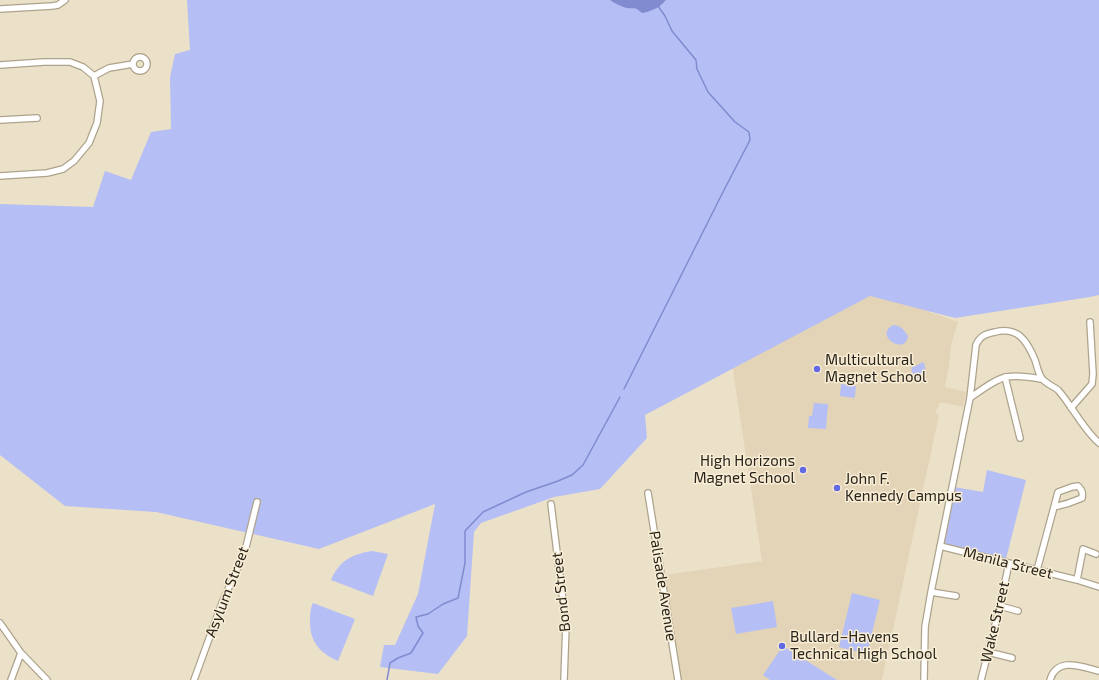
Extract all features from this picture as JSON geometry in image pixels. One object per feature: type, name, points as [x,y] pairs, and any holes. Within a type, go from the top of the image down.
[{"type":"street","points":[[0,9],[52,6],[58,5],[65,0]]},
{"type":"street","points":[[0,65],[70,62],[83,68],[94,76],[100,101],[98,123],[89,143],[74,161],[63,169],[47,173],[0,176]]},
{"type":"street","points":[[94,76],[109,68],[133,64]]},
{"type":"street","points":[[0,120],[37,118]]},
{"type":"street","points":[[1071,408],[1092,384],[1093,374],[1090,322]]},
{"type":"street","points":[[924,680],[925,627],[970,398],[976,345],[979,339],[987,334],[1000,330],[1011,331],[1027,344],[1035,360],[1041,379]]},
{"type":"street","points":[[970,398],[987,386],[1006,377],[1021,376],[1041,379],[1056,389],[1066,400],[1090,435],[1099,443]]},
{"type":"street","points":[[1006,377],[1020,438]]},
{"type":"street","points":[[1037,570],[1058,492],[1078,486],[1083,493],[1082,498],[1076,501],[1054,507]]},
{"type":"street","name":"Palisade Avenue","points":[[648,493],[678,680]]},
{"type":"street","name":"Asylum Street","points":[[194,680],[222,603],[245,551],[257,502]]},
{"type":"street","name":"Bond Street","points":[[551,504],[566,625],[564,680]]},
{"type":"street","name":"Manila Street","points":[[940,546],[1077,580],[1099,587]]},
{"type":"street","points":[[1077,580],[1083,549],[1096,554]]},
{"type":"street","name":"Wake Street","points":[[981,680],[1000,606],[1009,563]]},
{"type":"street","points":[[931,592],[956,596]]},
{"type":"street","points":[[1000,606],[1018,611]]},
{"type":"street","points":[[0,623],[21,653],[47,680]]},
{"type":"street","points":[[988,652],[1012,658]]},
{"type":"street","points":[[11,680],[21,653]]},
{"type":"street","points":[[1050,680],[1052,674],[1056,670],[1062,666],[1070,664],[1099,671]]},
{"type":"shaded area","points":[[187,0],[610,0],[628,8],[634,7],[638,9],[664,3],[666,0],[1099,0],[1099,295],[955,318],[870,296],[645,415],[647,438],[600,489],[554,497],[481,523],[474,532],[467,636],[438,674],[380,667],[384,645],[395,645],[418,594],[435,504],[319,549],[156,512],[65,506],[0,455],[0,204],[93,207],[105,171],[131,180],[151,132],[171,129],[170,77],[175,54],[190,50]]},
{"type":"shaded area","points":[[610,0],[666,0],[655,9],[642,13],[636,9],[618,5]]},
{"type":"shaded area","name":"John F. Kennedy Campus","points":[[872,291],[958,322],[951,345],[945,387],[966,392],[963,407],[940,403],[935,412],[939,415],[882,680],[681,680],[665,575],[762,561],[732,364]]},
{"type":"shaded area","points":[[893,325],[896,325],[904,330],[908,336],[906,342],[897,344],[888,339],[888,329]]},
{"type":"shaded area","points":[[923,362],[925,371],[923,376],[919,379],[913,374],[912,366],[914,367]]},
{"type":"shaded area","points":[[841,384],[856,386],[854,398],[840,396]]},
{"type":"shaded area","points":[[814,403],[828,404],[826,429],[808,428],[809,416],[812,416]]},
{"type":"shaded area","points":[[987,470],[1026,480],[1006,559],[947,544],[943,541],[954,487],[983,492]]},
{"type":"shaded area","points":[[372,551],[388,554],[373,596],[331,580],[334,573],[342,563],[352,556]]},
{"type":"shaded area","points":[[852,593],[880,600],[867,654],[839,647]]},
{"type":"shaded area","points":[[773,601],[777,627],[736,634],[731,608]]},
{"type":"shaded area","points":[[313,603],[355,619],[338,661],[321,650],[314,641],[310,629]]},
{"type":"shaded area","points":[[783,646],[837,680],[770,680],[763,675]]},
{"type":"waterway","points":[[624,389],[750,140],[749,132],[735,122],[708,92],[697,69],[696,60],[672,31],[665,16],[658,6]]},
{"type":"waterway","points":[[387,680],[390,663],[411,653],[423,633],[418,626],[416,617],[428,614],[443,604],[458,598],[465,563],[465,531],[483,512],[526,492],[572,475],[583,465],[620,397]]},
{"type":"place","name":"Multicultural Magnet School","points":[[817,369]]},
{"type":"place","name":"High Horizons Magnet School","points":[[803,470]]},
{"type":"place","name":"John F. Kennedy Campus","points":[[837,488]]},
{"type":"place","name":"Bullard–Havens Technical High School","points":[[782,646]]}]
